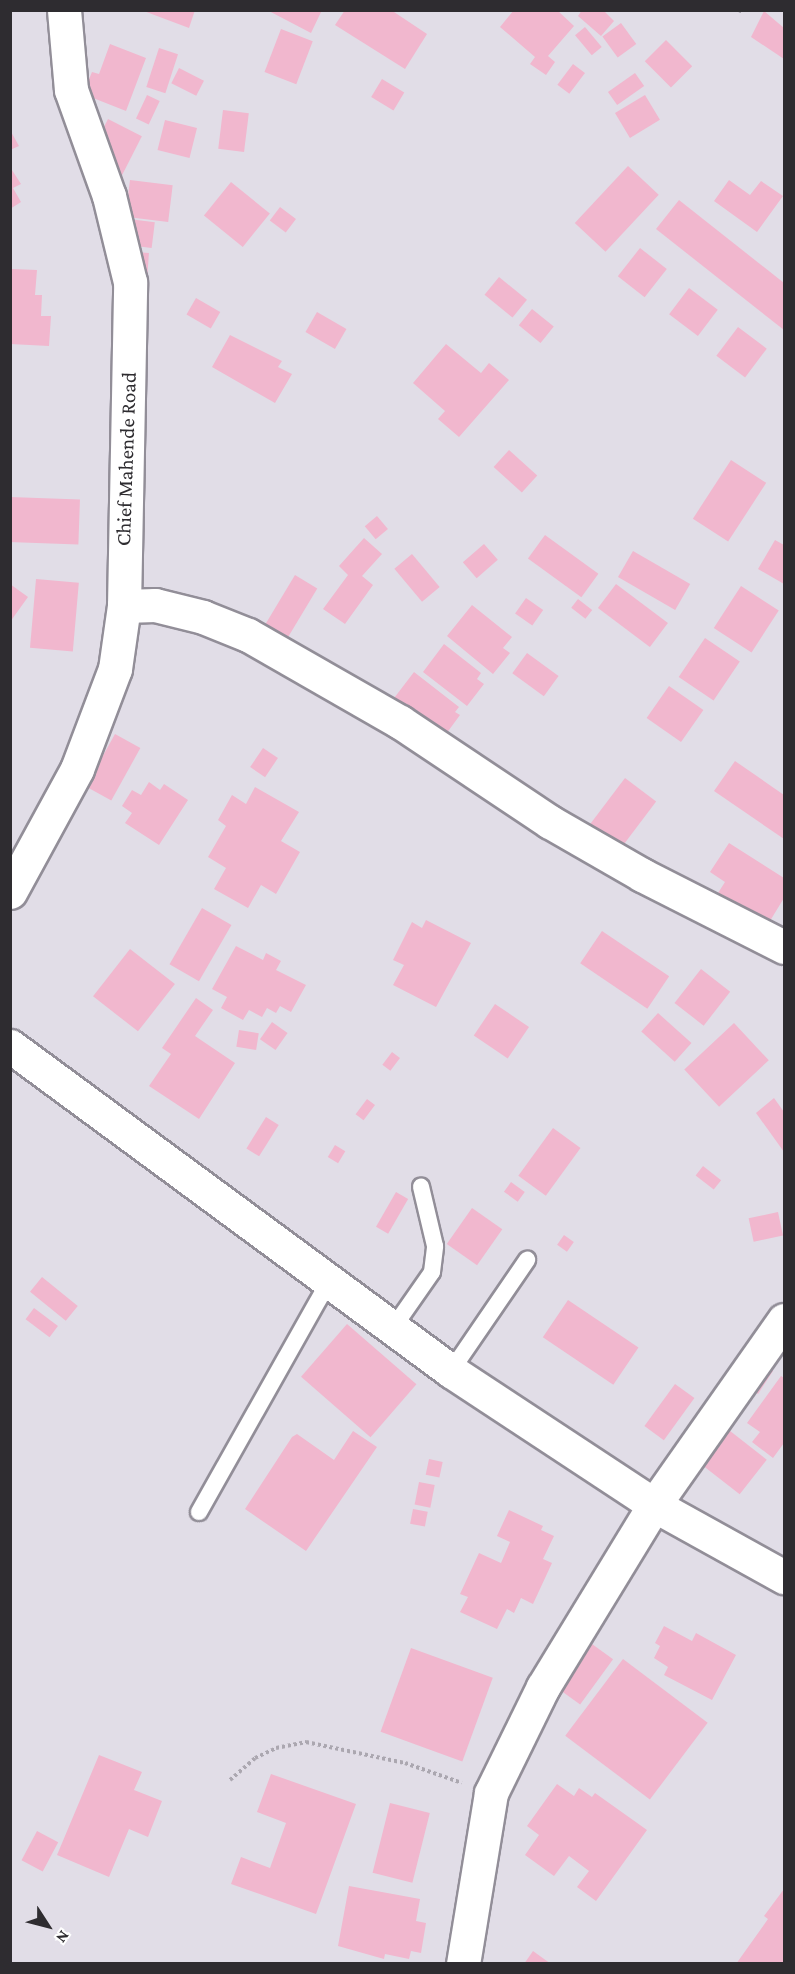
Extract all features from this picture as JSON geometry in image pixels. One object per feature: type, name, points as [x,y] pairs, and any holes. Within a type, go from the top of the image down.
[{"type":"street","name":"Chief Mahende Road","points":[[10,892],[76,770],[115,669],[124,606],[130,282],[109,196],[71,90],[64,10]]},
{"type":"street","points":[[124,606],[155,605],[184,612],[248,635],[400,722],[550,822],[642,875],[784,947]]},
{"type":"street","points":[[10,1046],[451,1371],[654,1504],[784,1578]]},
{"type":"street","points":[[463,1964],[491,1793],[543,1688],[654,1504],[784,1320]]},
{"type":"lane","points":[[393,1328],[432,1272],[435,1246],[421,1187]]},
{"type":"lane","points":[[451,1371],[526,1260]]},
{"type":"lane","points":[[199,1512],[329,1281]]},
{"type":"path","points":[[231,1780],[255,1758],[276,1748],[306,1742],[405,1763],[491,1793]]},
{"type":"building","points":[[141,10],[195,10],[189,28]]},
{"type":"building","points":[[267,10],[322,10],[311,33]]},
{"type":"building","points":[[345,10],[391,10],[427,34],[405,69],[335,25]]},
{"type":"building","points":[[514,10],[557,10],[574,26],[548,56],[555,62],[546,75],[530,64],[535,57],[500,27]]},
{"type":"building","points":[[582,10],[603,10],[614,21],[601,36],[578,16]]},
{"type":"building","points":[[764,11],[784,28],[784,59],[751,37]]},
{"type":"building","points":[[621,23],[636,44],[618,58],[602,37]]},
{"type":"building","points":[[585,27],[602,47],[592,55],[575,35]]},
{"type":"building","points":[[281,29],[313,41],[296,84],[265,72]]},
{"type":"building","points":[[666,40],[692,66],[671,87],[645,61]]},
{"type":"building","points":[[110,44],[146,58],[126,111],[83,94],[92,72],[99,74]]},
{"type":"building","points":[[159,48],[178,54],[165,93],[146,87]]},
{"type":"building","points":[[573,64],[585,73],[569,94],[557,85]]},
{"type":"building","points":[[179,68],[204,81],[196,96],[171,83]]},
{"type":"building","points":[[635,73],[644,86],[617,105],[608,92]]},
{"type":"building","points":[[382,79],[404,92],[393,110],[371,97]]},
{"type":"building","points":[[147,95],[160,101],[149,124],[136,119]]},
{"type":"building","points":[[645,95],[660,120],[630,138],[615,113]]},
{"type":"building","points":[[223,110],[249,113],[244,152],[218,149]]},
{"type":"building","points":[[108,119],[142,136],[121,177],[87,160]]},
{"type":"building","points":[[165,120],[197,128],[190,158],[158,150]]},
{"type":"building","points":[[10,130],[19,146],[10,150]]},
{"type":"building","points":[[628,166],[659,195],[606,252],[575,223]]},
{"type":"building","points":[[10,167],[21,184],[13,188],[21,202],[10,209]]},
{"type":"building","points":[[130,180],[173,185],[168,222],[125,217]]},
{"type":"building","points":[[729,180],[750,195],[761,181],[783,196],[757,232],[714,201]]},
{"type":"building","points":[[231,182],[270,213],[243,247],[204,215]]},
{"type":"building","points":[[679,200],[784,283],[784,330],[656,229]]},
{"type":"building","points":[[280,207],[296,219],[286,233],[270,221]]},
{"type":"building","points":[[129,219],[155,222],[152,248],[126,245]]},
{"type":"building","points":[[640,248],[667,269],[645,297],[618,276]]},
{"type":"building","points":[[120,251],[149,253],[147,278],[118,276]]},
{"type":"building","points":[[12,269],[37,270],[35,295],[42,295],[41,316],[51,316],[49,346],[10,344]]},
{"type":"building","points":[[499,277],[527,300],[513,318],[485,295]]},
{"type":"building","points":[[689,288],[718,310],[698,336],[669,314]]},
{"type":"building","points":[[196,298],[220,312],[211,328],[186,314]]},
{"type":"building","points":[[532,309],[554,327],[541,343],[519,325]]},
{"type":"building","points":[[317,312],[346,329],[335,349],[306,332]]},
{"type":"building","points":[[738,327],[767,349],[745,377],[716,356]]},
{"type":"building","points":[[230,335],[282,361],[278,367],[292,374],[275,403],[212,367]]},
{"type":"building","points":[[446,344],[481,373],[489,363],[509,380],[459,437],[438,419],[445,411],[413,383]]},
{"type":"building","points":[[509,450],[537,475],[522,493],[494,467]]},
{"type":"building","points":[[731,460],[766,483],[728,542],[693,519]]},
{"type":"building","points":[[10,497],[80,499],[78,544],[10,542]]},
{"type":"building","points":[[377,516],[388,529],[376,539],[365,526]]},
{"type":"building","points":[[545,535],[598,574],[581,597],[528,558]]},
{"type":"building","points":[[364,538],[382,554],[362,576],[373,585],[345,624],[323,609],[348,575],[339,566]]},
{"type":"building","points":[[775,540],[784,545],[784,584],[758,569]]},
{"type":"building","points":[[484,544],[498,560],[477,578],[463,562]]},
{"type":"building","points":[[633,551],[690,584],[675,610],[618,577]]},
{"type":"building","points":[[412,554],[440,587],[422,602],[394,569]]},
{"type":"building","points":[[295,575],[317,588],[286,641],[264,627]]},
{"type":"building","points":[[36,579],[79,583],[73,651],[30,648]]},
{"type":"building","points":[[10,584],[28,597],[10,622]]},
{"type":"building","points":[[616,584],[668,623],[650,647],[598,608]]},
{"type":"building","points":[[741,586],[779,611],[752,652],[714,628]]},
{"type":"building","points":[[526,598],[543,610],[532,626],[515,614]]},
{"type":"building","points":[[578,599],[592,610],[585,619],[571,608]]},
{"type":"building","points":[[472,605],[512,637],[503,648],[510,653],[493,674],[447,636]]},
{"type":"building","points":[[705,638],[740,661],[714,700],[679,677]]},
{"type":"building","points":[[444,644],[481,673],[477,679],[484,684],[467,706],[423,672]]},
{"type":"building","points":[[527,653],[559,676],[544,696],[512,673]]},
{"type":"building","points":[[414,672],[459,707],[455,712],[460,715],[438,745],[388,706]]},
{"type":"building","points":[[669,686],[703,710],[681,742],[647,718]]},
{"type":"building","points":[[115,734],[140,748],[111,801],[86,786]]},
{"type":"building","points":[[263,748],[278,758],[265,777],[250,767]]},
{"type":"building","points":[[735,761],[784,795],[784,839],[714,791]]},
{"type":"building","points":[[625,778],[656,801],[621,849],[589,825]]},
{"type":"building","points":[[149,782],[160,790],[164,784],[188,800],[159,845],[125,823],[132,813],[122,806],[132,790],[141,795]]},
{"type":"building","points":[[255,787],[299,812],[281,841],[300,852],[276,894],[261,885],[248,908],[214,889],[226,868],[208,857],[226,826],[218,820],[232,795],[246,804]]},
{"type":"building","points":[[729,843],[784,878],[784,898],[762,934],[706,912],[725,882],[710,872]]},
{"type":"building","points":[[202,908],[231,925],[199,981],[170,964]]},
{"type":"building","points":[[426,920],[471,943],[436,1007],[393,985],[404,965],[393,960],[412,922],[422,928]]},
{"type":"building","points":[[602,931],[669,976],[647,1009],[580,963]]},
{"type":"building","points":[[236,946],[263,960],[266,953],[281,961],[276,970],[306,985],[291,1012],[280,1006],[276,1013],[267,1008],[262,1017],[249,1010],[243,1020],[221,1008],[227,997],[212,989]]},
{"type":"building","points":[[130,949],[175,984],[138,1031],[93,996]]},
{"type":"building","points":[[701,969],[730,992],[704,1026],[675,1003]]},
{"type":"building","points":[[196,998],[213,1010],[195,1036],[235,1063],[199,1119],[149,1086],[171,1054],[162,1048]]},
{"type":"building","points":[[495,1004],[529,1027],[508,1058],[474,1036]]},
{"type":"building","points":[[658,1013],[691,1043],[675,1062],[641,1032]]},
{"type":"building","points":[[272,1022],[288,1033],[276,1050],[260,1039]]},
{"type":"building","points":[[734,1023],[769,1060],[719,1107],[684,1069]]},
{"type":"building","points":[[239,1030],[259,1033],[256,1050],[236,1047]]},
{"type":"building","points":[[392,1052],[400,1058],[390,1071],[382,1065]]},
{"type":"building","points":[[774,1098],[784,1112],[784,1152],[756,1113]]},
{"type":"building","points":[[367,1099],[375,1105],[364,1120],[356,1114]]},
{"type":"building","points":[[266,1117],[279,1125],[259,1156],[246,1148]]},
{"type":"building","points":[[553,1128],[581,1148],[546,1196],[518,1176]]},
{"type":"building","points":[[335,1145],[345,1151],[338,1163],[328,1157]]},
{"type":"building","points":[[703,1166],[721,1180],[714,1190],[696,1175]]},
{"type":"building","points":[[511,1182],[525,1192],[518,1202],[504,1192]]},
{"type":"building","points":[[396,1192],[408,1199],[388,1234],[376,1227]]},
{"type":"building","points":[[472,1208],[502,1229],[477,1265],[447,1244]]},
{"type":"building","points":[[778,1212],[783,1235],[754,1242],[749,1218]]},
{"type":"building","points":[[564,1235],[574,1242],[567,1252],[557,1245]]},
{"type":"building","points":[[42,1277],[78,1306],[66,1321],[30,1292]]},
{"type":"building","points":[[568,1300],[638,1348],[613,1385],[543,1337]]},
{"type":"building","points":[[34,1308],[58,1326],[50,1337],[26,1319]]},
{"type":"building","points":[[347,1324],[416,1384],[371,1437],[301,1377]]},
{"type":"building","points":[[765,1365],[773,1371],[758,1394],[749,1387]]},
{"type":"building","points":[[781,1376],[784,1378],[784,1443],[773,1458],[752,1442],[760,1432],[747,1423]]},
{"type":"building","points":[[675,1384],[694,1398],[664,1440],[644,1426]]},
{"type":"building","points":[[725,1427],[767,1460],[740,1494],[698,1462]]},
{"type":"building","points":[[353,1431],[377,1447],[306,1551],[245,1509],[292,1437],[297,1434],[334,1460]]},
{"type":"building","points":[[429,1459],[443,1462],[439,1478],[426,1475]]},
{"type":"building","points":[[419,1482],[435,1485],[430,1508],[415,1505]]},
{"type":"building","points":[[413,1509],[428,1512],[425,1527],[410,1524]]},
{"type":"building","points":[[509,1510],[543,1526],[541,1530],[554,1536],[543,1559],[552,1563],[533,1604],[521,1598],[514,1613],[507,1609],[497,1629],[460,1612],[468,1597],[460,1594],[479,1553],[501,1563],[510,1542],[497,1536]]},
{"type":"building","points":[[664,1626],[692,1641],[696,1633],[736,1655],[712,1700],[664,1675],[668,1667],[654,1658],[660,1646],[655,1643]]},
{"type":"building","points":[[592,1644],[613,1659],[580,1705],[559,1689]]},
{"type":"building","points":[[411,1648],[493,1678],[462,1761],[381,1732]]},
{"type":"building","points":[[623,1659],[708,1723],[650,1799],[565,1736]]},
{"type":"building","points":[[99,1755],[142,1772],[134,1790],[162,1801],[148,1837],[129,1829],[109,1877],[57,1855]]},
{"type":"building","points":[[271,1774],[356,1804],[316,1914],[231,1884],[241,1857],[270,1868],[286,1823],[257,1812]]},
{"type":"building","points":[[557,1784],[574,1796],[579,1788],[592,1797],[595,1793],[647,1830],[596,1901],[577,1887],[589,1871],[569,1856],[554,1876],[525,1855],[539,1835],[527,1826]]},
{"type":"building","points":[[390,1803],[430,1813],[412,1883],[373,1873]]},
{"type":"building","points":[[37,1831],[58,1842],[43,1871],[22,1860]]},
{"type":"building","points":[[349,1886],[420,1899],[416,1921],[426,1923],[421,1953],[411,1951],[409,1959],[385,1954],[384,1959],[338,1946]]},
{"type":"building","points":[[784,1889],[784,1964],[736,1964],[768,1919],[764,1916]]},
{"type":"building","points":[[533,1951],[551,1964],[524,1964]]}]
